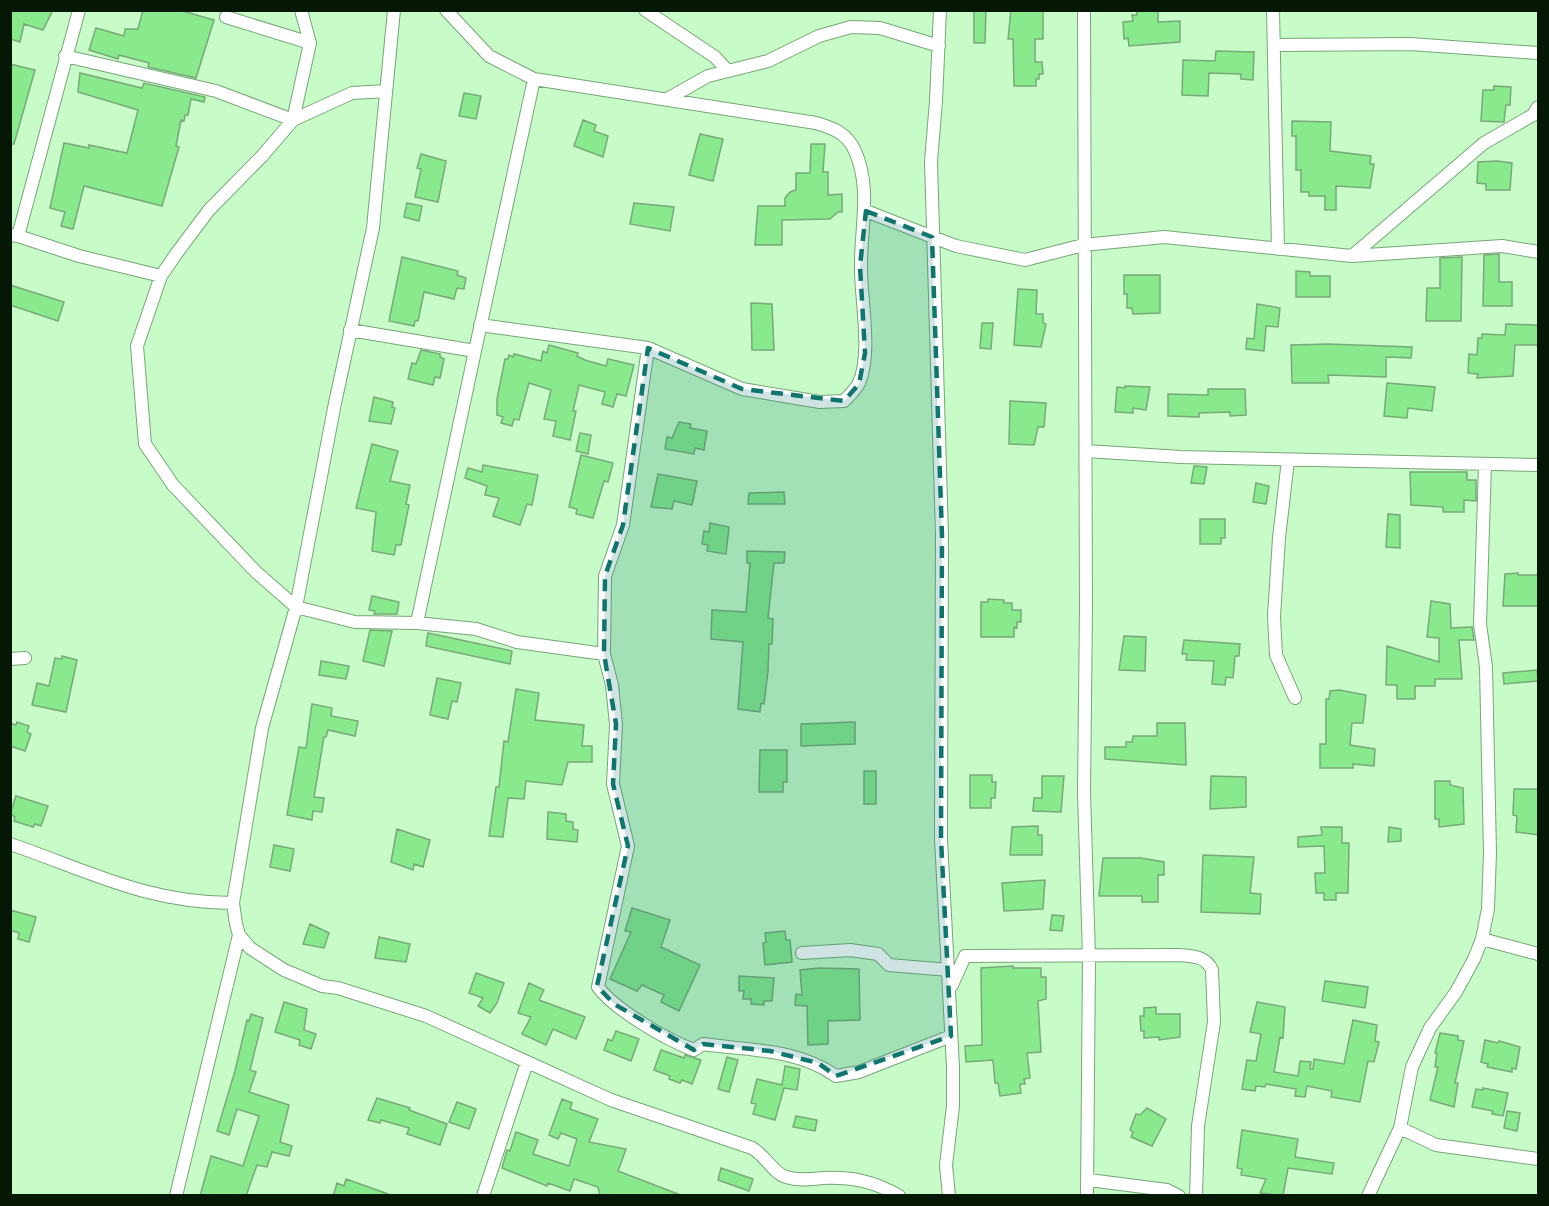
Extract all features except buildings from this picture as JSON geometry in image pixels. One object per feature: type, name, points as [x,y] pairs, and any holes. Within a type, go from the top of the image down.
[{"type":"street","points":[[79,10],[14,235],[79,256],[161,276]]},
{"type":"street","points":[[293,120],[310,43],[301,10]]},
{"type":"street","points":[[176,1196],[239,935],[233,903],[262,728],[296,607],[350,330],[373,228],[394,10]]},
{"type":"street","points":[[446,10],[489,56],[534,79],[816,123],[834,129],[847,137],[855,151],[861,173],[866,211],[860,266],[865,353],[859,384],[844,401],[820,402],[742,389],[648,348],[480,325]]},
{"type":"street","points":[[645,10],[715,57],[728,70]]},
{"type":"street","points":[[940,10],[931,161],[942,536],[941,839],[950,989],[953,1106],[946,1165],[949,1196]]},
{"type":"street","points":[[1084,10],[1083,245],[1086,450],[1084,792],[1089,957],[1088,1196]]},
{"type":"street","points":[[1273,10],[1278,249]]},
{"type":"street","points":[[226,17],[310,43]]},
{"type":"street","points":[[667,99],[708,76],[768,61],[819,36],[851,27],[880,28],[939,46]]},
{"type":"street","points":[[1275,45],[1410,44],[1539,53]]},
{"type":"street","points":[[65,56],[216,91],[293,120]]},
{"type":"street","points":[[417,623],[534,79]]},
{"type":"street","points":[[386,91],[352,93],[293,120],[263,155],[208,210],[161,276],[136,346],[145,444],[173,485],[256,572],[296,607],[355,621],[417,623],[476,629],[517,642],[604,654]]},
{"type":"street","points":[[1352,256],[1484,143],[1533,115],[1539,106]]},
{"type":"street","points":[[866,211],[932,237],[978,251],[1025,260],[1083,245],[1164,237],[1352,256],[1502,246],[1539,252]]},
{"type":"street","points":[[350,330],[475,351]]},
{"type":"street","points":[[648,348],[623,525],[604,576],[604,654],[612,685],[615,724],[613,784],[628,846],[626,865],[598,987],[604,995],[666,1038],[694,1050],[703,1044],[770,1051],[818,1063],[836,1076],[859,1072],[951,1036]]},
{"type":"street","points":[[1086,450],[1181,457],[1539,465]]},
{"type":"street","points":[[1288,460],[1279,538],[1274,616],[1276,655],[1295,699]]},
{"type":"street","points":[[1371,1194],[1400,1128],[1412,1067],[1430,1028],[1466,975],[1482,939],[1488,909],[1490,853],[1486,667],[1480,624],[1485,464]]},
{"type":"street","points":[[10,659],[25,658]]},
{"type":"street","points":[[10,844],[157,897],[204,903],[233,903]]},
{"type":"street","points":[[239,935],[250,948],[284,970],[322,986],[338,988],[426,1016],[611,1100],[752,1148],[766,1157],[783,1176],[803,1179],[860,1179],[874,1182],[899,1196]]},
{"type":"street","points":[[1482,939],[1539,954]]},
{"type":"street","points":[[802,953],[850,950],[878,954],[889,965],[949,970]]},
{"type":"street","points":[[950,989],[964,956],[1185,956],[1203,959],[1210,966],[1214,1023],[1198,1126],[1196,1196]]},
{"type":"street","points":[[483,1196],[527,1062]]},
{"type":"street","points":[[1400,1128],[1436,1144],[1539,1159]]},
{"type":"street","points":[[1089,1180],[1167,1190],[1179,1196]]},
{"type":"highlighted area","points":[[866,211],[932,237],[942,536],[941,839],[951,1036],[836,1076],[818,1063],[770,1051],[703,1044],[694,1050],[614,1004],[597,986],[628,846],[613,784],[616,724],[604,654],[605,576],[623,525],[648,348],[742,389],[844,401],[859,384],[865,353],[860,266]]}]
